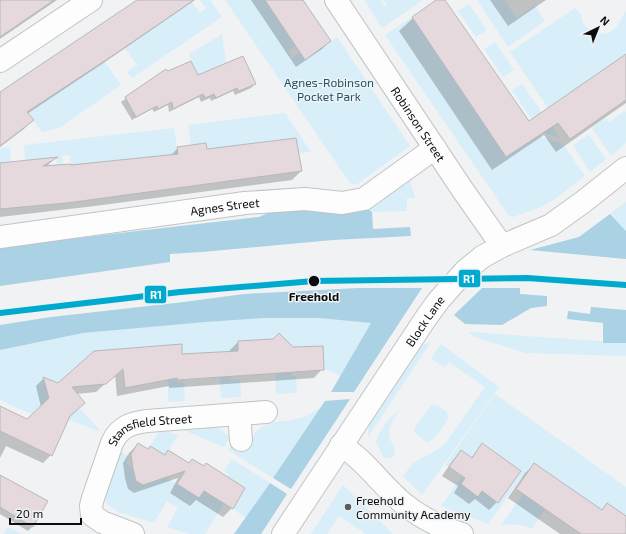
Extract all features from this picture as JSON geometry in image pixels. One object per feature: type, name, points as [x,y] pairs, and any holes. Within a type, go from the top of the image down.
[{"type":"street","points":[[0,61],[91,0]]},
{"type":"street","name":"Robinson Street","points":[[336,0],[502,246]]},
{"type":"street","name":"Agnes Street","points":[[0,237],[245,203],[305,199],[342,203],[355,201],[364,199],[435,148]]},
{"type":"street","name":"Block Lane","points":[[283,534],[439,300],[464,271],[482,257],[502,246],[551,225],[626,168]]},
{"type":"street","name":"Stansfield Street","points":[[133,534],[102,522],[92,515],[91,506],[93,498],[115,436],[126,426],[135,422],[266,412]]},
{"type":"street","points":[[238,414],[241,440]]},
{"type":"street","points":[[341,445],[358,457],[403,503],[424,518],[462,534]]},
{"type":"green space","points":[[200,0],[210,0],[222,17],[132,78],[127,72],[137,65],[124,47],[191,1],[200,13],[206,8]]},
{"type":"green space","name":"Agnes-Robinson Pocket Park","points":[[225,0],[265,0],[296,46],[288,51],[292,58],[300,53],[305,59],[337,37],[410,146],[356,185],[350,183]]},
{"type":"green space","points":[[364,0],[380,0],[385,7],[387,5],[383,0],[423,0],[382,28]]},
{"type":"green space","points":[[477,0],[504,0],[517,18],[535,6],[545,21],[508,47]]},
{"type":"green space","points":[[469,4],[487,30],[476,37],[458,11]]},
{"type":"green space","points":[[575,8],[578,10],[584,24],[591,31],[603,34],[612,31],[618,25],[626,11],[626,54],[548,108],[510,52]]},
{"type":"green space","points":[[412,17],[506,157],[539,136],[563,144],[585,176],[555,199],[539,208],[513,217],[509,216],[385,35]]},
{"type":"green space","points":[[222,34],[226,63],[201,81],[189,54]]},
{"type":"green space","points":[[495,42],[514,70],[503,77],[484,49]]},
{"type":"green space","points":[[104,61],[121,85],[59,128],[42,132],[28,112]]},
{"type":"green space","points":[[522,84],[560,138],[540,132],[512,90]]},
{"type":"green space","points":[[625,111],[626,143],[611,156],[592,128],[606,118],[609,122]]},
{"type":"green space","points":[[285,113],[311,152],[299,153],[296,138],[207,149],[206,144],[198,144],[192,151],[188,125]]},
{"type":"green space","points":[[174,128],[178,154],[71,165],[70,155],[62,156],[63,166],[57,167],[56,158],[48,159],[49,168],[26,170],[24,145]]},
{"type":"green space","points":[[589,135],[606,159],[590,172],[573,145]]},
{"type":"green space","points":[[10,147],[11,165],[0,175],[0,148]]},
{"type":"green space","points":[[409,177],[415,198],[407,198],[407,211],[372,212],[365,207]]},
{"type":"green space","points":[[626,202],[626,231],[610,214]]},
{"type":"green space","points":[[263,318],[319,318],[372,323],[341,376],[328,370],[324,370],[322,346],[287,347],[286,340],[283,336],[276,336],[271,342],[238,341],[238,351],[182,354],[182,345],[110,359],[109,350],[96,351],[58,383],[46,387],[51,396],[31,414],[0,400],[0,350],[83,333]]},
{"type":"green space","points":[[469,332],[626,343],[626,356],[526,353],[474,337]]},
{"type":"green space","points":[[431,342],[368,437],[370,423],[422,345]]},
{"type":"green space","points":[[441,344],[499,387],[422,495],[403,476],[413,463],[445,444],[485,387],[449,362],[445,367],[431,359]]},
{"type":"green space","points":[[291,372],[292,376],[296,376],[297,393],[276,394],[275,373]]},
{"type":"green space","points":[[219,376],[231,376],[231,380],[240,379],[241,397],[221,398]]},
{"type":"green space","points":[[168,380],[177,380],[178,383],[184,382],[185,401],[168,402]]},
{"type":"green space","points":[[495,394],[626,487],[626,516],[607,503],[601,511],[534,463],[523,479],[521,478],[488,524],[441,506],[462,476],[465,479],[461,484],[478,497],[482,491],[498,503],[521,471],[483,443],[472,458],[461,450],[449,467],[445,465]]},
{"type":"green space","points":[[433,405],[437,405],[447,412],[448,419],[436,436],[430,441],[426,442],[414,432],[415,427]]},
{"type":"green space","points":[[322,406],[273,478],[228,450],[230,446],[252,444],[253,436],[263,427],[277,422],[303,417]]},
{"type":"green space","points":[[79,408],[99,429],[98,431],[62,417],[71,409],[74,412]]},
{"type":"green space","points":[[398,412],[389,432],[395,453],[391,458],[384,458],[376,442],[385,425],[391,417]]},
{"type":"green space","points":[[218,428],[228,435],[229,439],[224,447],[181,429]]},
{"type":"green space","points":[[160,430],[178,435],[163,459],[155,453],[157,450],[150,446]]},
{"type":"green space","points":[[119,451],[130,457],[126,463],[137,470],[156,471],[199,498],[204,491],[224,503],[205,534],[189,534],[167,527],[178,508],[167,501],[154,523],[118,512],[107,504],[104,493]]},
{"type":"green space","points":[[232,459],[270,483],[246,518],[233,509],[245,488],[227,477],[229,474],[224,471]]},
{"type":"green space","name":"Freehold Community Academy","points":[[343,485],[393,534],[366,534],[339,516],[327,534],[311,534]]},
{"type":"green space","points":[[523,494],[545,509],[532,529],[517,525],[501,525]]},
{"type":"green space","points":[[8,527],[21,534],[3,534]]},
{"type":"shaded area","points":[[365,207],[372,212],[373,229],[410,227],[411,236],[333,240],[170,254],[170,262],[0,286],[0,247],[259,217],[277,209]]},
{"type":"shaded area","points":[[610,214],[626,231],[626,259],[530,250],[579,237]]},
{"type":"shaded area","points":[[358,288],[422,288],[354,392],[331,392],[371,323],[319,318],[263,318],[206,322],[83,333],[0,350],[0,325],[51,317],[244,294]]},
{"type":"shaded area","points":[[482,288],[520,288],[520,294],[547,296],[547,306],[531,308],[502,325],[465,324],[454,315]]},
{"type":"shaded area","points":[[591,307],[626,310],[626,343],[603,343],[603,323],[567,319],[568,311],[590,314]]},
{"type":"shaded area","points":[[350,399],[291,489],[273,478],[325,401]]},
{"type":"shaded area","points":[[270,483],[287,494],[261,534],[234,534]]},
{"type":"building","points":[[0,0],[54,0],[0,37]]},
{"type":"building","points":[[137,0],[194,0],[27,112],[34,120],[0,146],[0,92]]},
{"type":"building","points":[[265,0],[303,0],[331,41],[305,60]]},
{"type":"building","points":[[436,0],[445,0],[529,121],[626,54],[626,100],[570,139],[558,123],[506,157],[412,17]]},
{"type":"building","points":[[243,56],[256,84],[239,91],[237,88],[216,98],[214,94],[205,98],[203,94],[173,109],[172,102],[158,109],[157,106],[136,117],[125,97],[166,69],[168,71],[191,61],[198,75]]},
{"type":"building","points":[[296,138],[302,171],[67,203],[0,209],[0,163],[58,157],[43,166],[71,165],[178,154],[177,147],[206,143],[207,149]]},
{"type":"building","points":[[279,333],[293,347],[323,346],[324,370],[177,380],[177,378],[125,388],[123,369],[106,384],[72,387],[85,403],[70,416],[52,456],[0,431],[0,406],[27,419],[49,398],[43,377],[58,383],[94,351],[182,344],[182,354],[238,351],[238,341],[273,339]]},
{"type":"building","points":[[138,443],[148,449],[150,446],[165,455],[168,450],[189,463],[192,459],[204,466],[206,463],[245,488],[233,509],[204,491],[199,498],[177,484],[185,471],[143,485],[136,481],[131,454]]},
{"type":"building","points":[[482,443],[521,471],[498,503],[482,491],[478,497],[461,484],[465,478],[449,467],[461,450],[472,458]]},
{"type":"building","points":[[534,463],[602,510],[607,503],[626,516],[626,534],[581,534],[516,489]]},
{"type":"building","points":[[0,475],[48,501],[33,527],[0,507]]},
{"type":"transit line","name":"R1","points":[[0,313],[180,292],[314,281],[527,278],[626,285]]},
{"type":"place","name":"Freehold","points":[[314,281]]},
{"type":"place","name":"Freehold Community Academy","points":[[348,507]]}]
